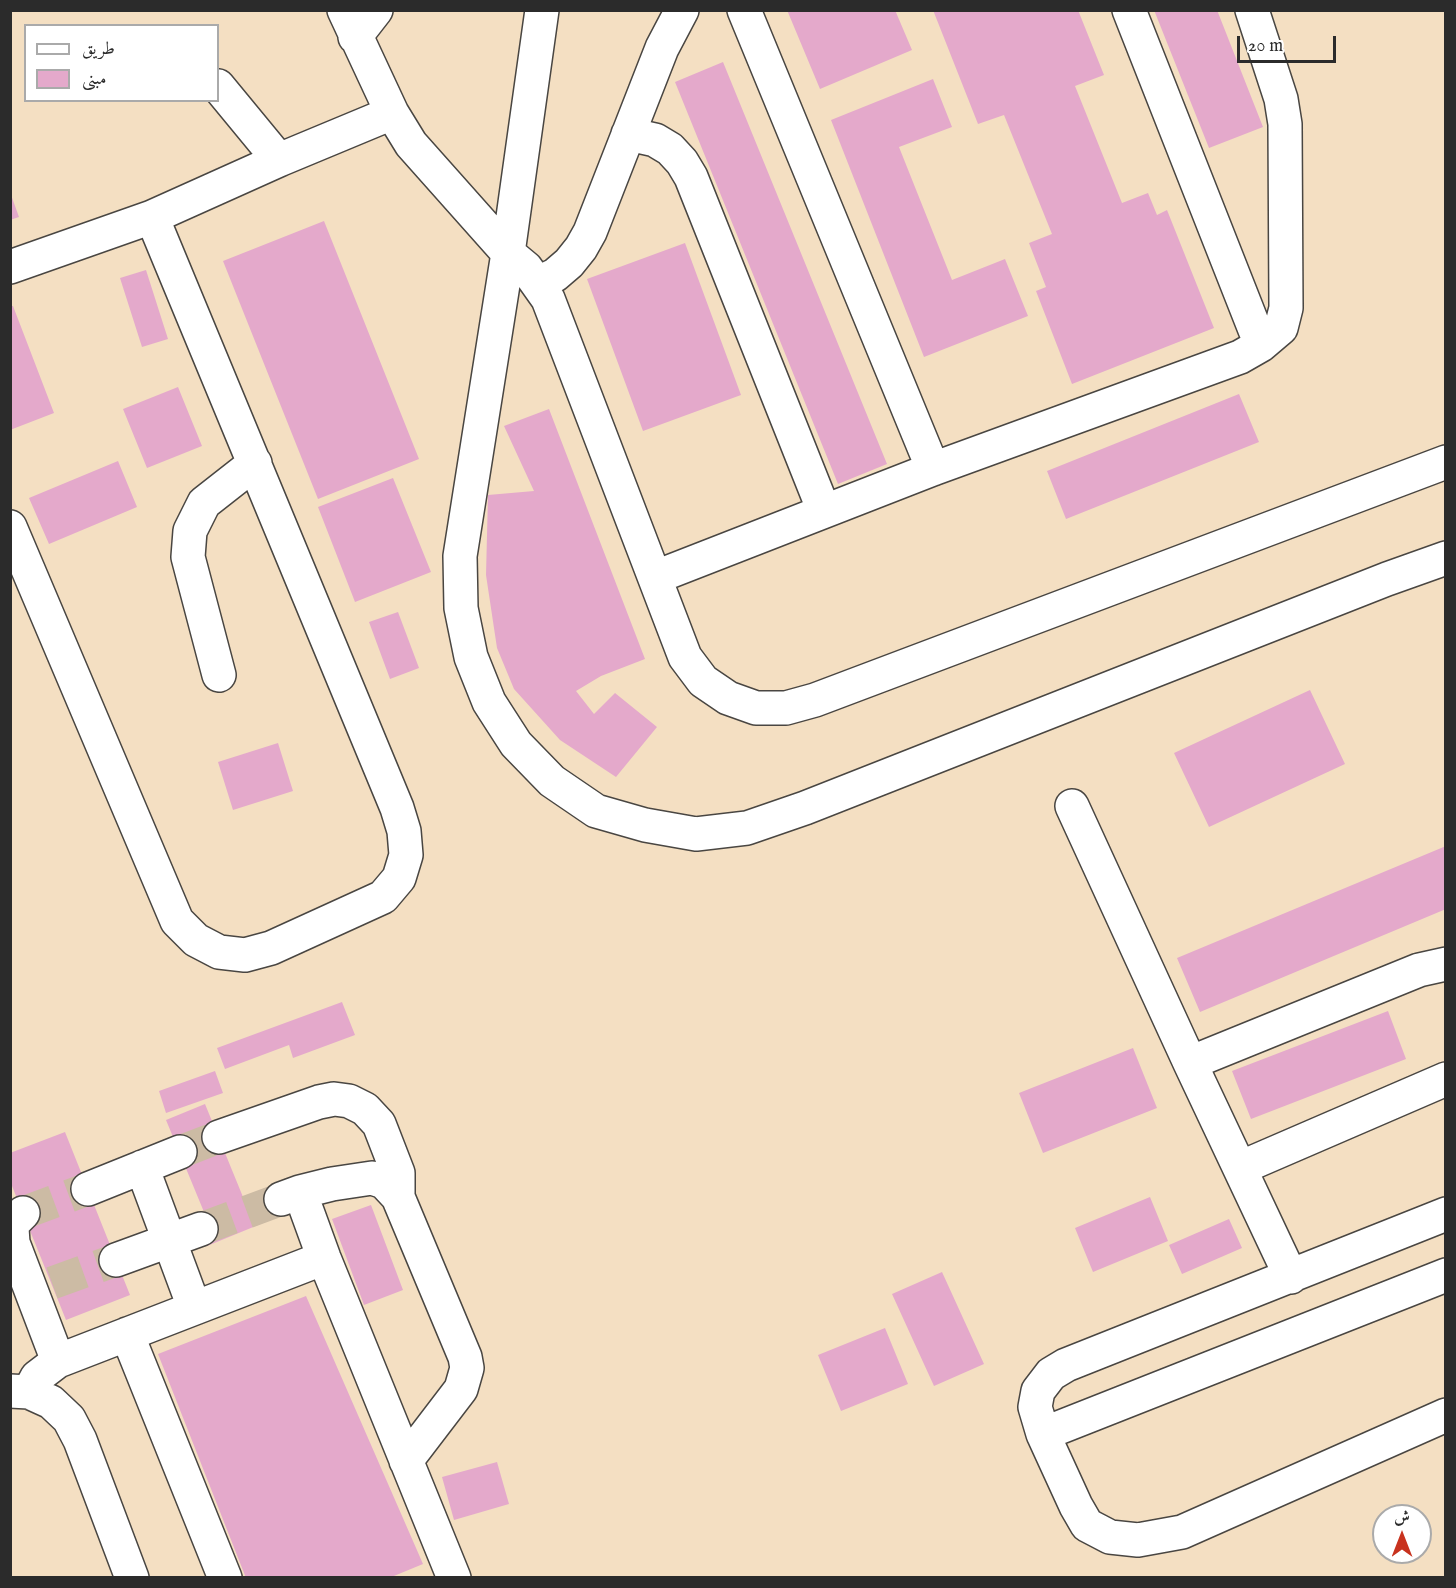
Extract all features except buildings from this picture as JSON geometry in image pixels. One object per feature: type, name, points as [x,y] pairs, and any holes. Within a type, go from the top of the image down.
[{"type":"lane","points":[[376,10],[350,24],[392,113],[422,159],[538,283],[555,316],[685,657],[703,681],[728,698],[756,708],[786,708],[815,700],[1446,462]]},
{"type":"lane","points":[[542,10],[508,253],[460,556],[461,608],[471,657],[489,702],[516,744],[552,781],[596,811],[645,825],[696,834],[747,828],[805,808],[1387,579],[1446,558]]},
{"type":"lane","points":[[538,283],[555,275],[569,263],[590,232],[662,48],[682,10]]},
{"type":"lane","points":[[744,10],[933,469]]},
{"type":"lane","points":[[1129,10],[1261,345]]},
{"type":"lane","points":[[656,577],[933,469],[1240,357],[1261,345],[1281,328],[1286,308],[1285,124],[1281,99],[1252,10]]},
{"type":"lane","points":[[219,87],[279,160]]},
{"type":"lane","points":[[10,267],[152,217],[279,160],[392,113]]},
{"type":"lane","points":[[628,134],[655,140],[670,149],[682,162],[691,177],[824,511]]},
{"type":"lane","points":[[10,527],[177,921],[196,940],[219,952],[245,954],[271,948],[383,897],[399,879],[406,855],[404,831],[397,808],[152,217]]},
{"type":"lane","points":[[219,675],[188,557],[190,531],[204,503],[255,463]]},
{"type":"lane","points":[[1072,806],[1291,1277]]},
{"type":"lane","points":[[1190,1063],[1419,970],[1446,964]]},
{"type":"lane","points":[[1240,1168],[1446,1079]]},
{"type":"lane","points":[[219,1137],[319,1102],[334,1099],[349,1101],[365,1109],[379,1124],[398,1173],[398,1197]]},
{"type":"lane","points":[[88,1189],[180,1152]]},
{"type":"lane","points":[[142,1167],[194,1307]]},
{"type":"lane","points":[[406,1461],[461,1389],[467,1368],[465,1357],[398,1197],[384,1182],[372,1178],[354,1180],[289,1196],[324,1258],[406,1461],[454,1578]]},
{"type":"lane","points":[[23,1213],[14,1222],[11,1235],[41,1288],[58,1361]]},
{"type":"lane","points":[[1446,1214],[1066,1365],[1051,1374],[1038,1391],[1035,1407],[1043,1434],[1076,1506],[1088,1525],[1110,1537],[1138,1540],[1182,1532],[1446,1415]]},
{"type":"lane","points":[[116,1260],[201,1229]]},
{"type":"lane","points":[[20,1391],[58,1361],[324,1258]]},
{"type":"lane","points":[[1043,1434],[1446,1275]]},
{"type":"lane","points":[[127,1334],[225,1578]]},
{"type":"lane","points":[[20,1391],[51,1402],[69,1419],[80,1440],[132,1578]]},
{"type":"tunnel","points":[[180,1152],[219,1137]]},
{"type":"tunnel","points":[[23,1213],[88,1189]]},
{"type":"tunnel","points":[[201,1229],[279,1200]]},
{"type":"tunnel","points":[[52,1283],[116,1260]]}]
